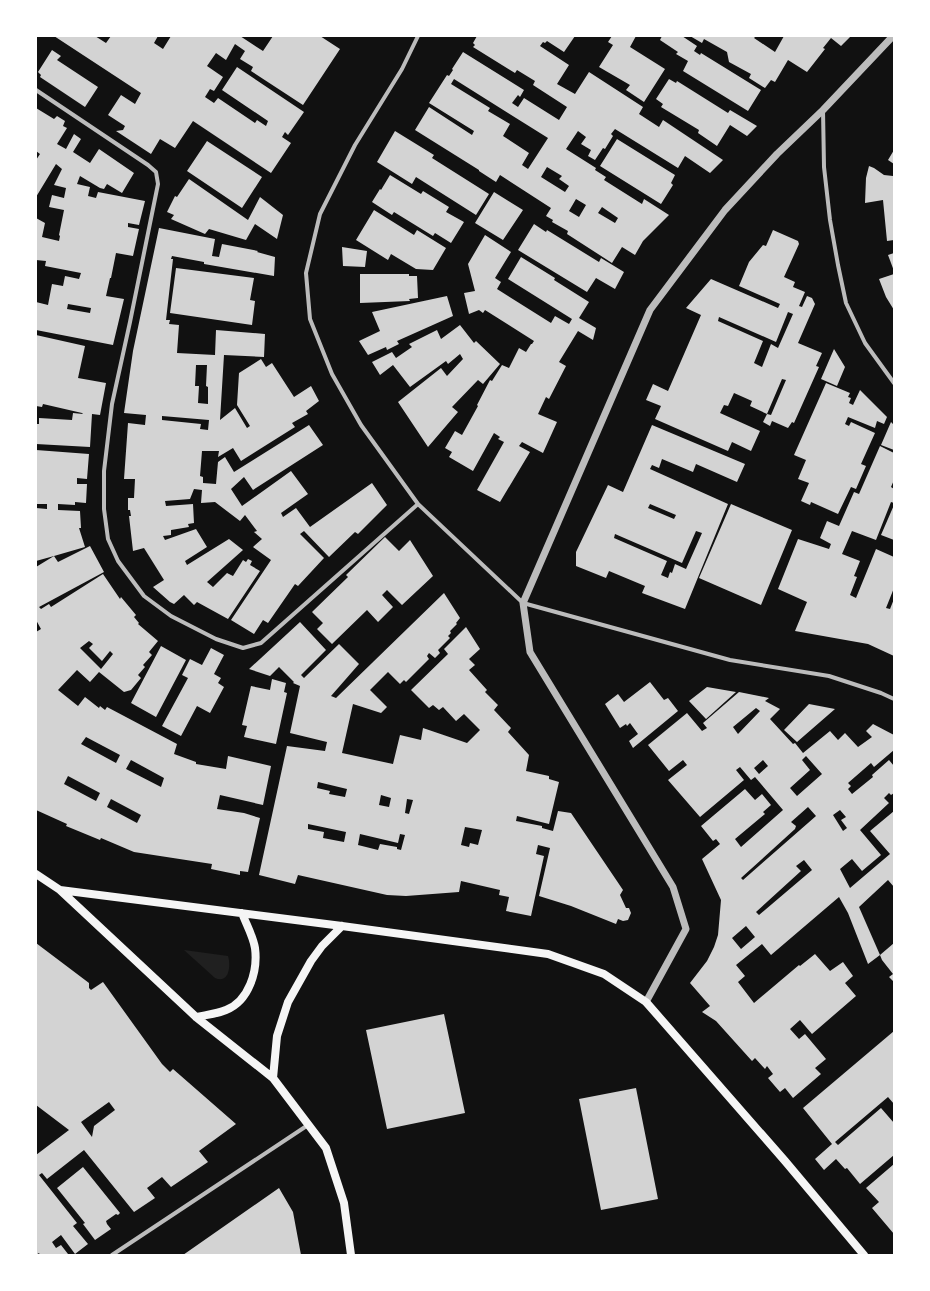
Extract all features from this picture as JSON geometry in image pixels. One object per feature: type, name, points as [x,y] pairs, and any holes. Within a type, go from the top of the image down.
[{"type":"main road","points":[[36,874],[60,890],[196,1017],[273,1078],[326,1148],[344,1203],[351,1255]]},
{"type":"main road","points":[[60,890],[548,954],[604,974],[646,1002],[785,1161],[864,1255]]},
{"type":"main road","points":[[196,1017],[226,1010],[247,992],[254,973],[255,948],[242,913]]},
{"type":"main road","points":[[273,1078],[277,1036],[288,1002],[311,961],[322,946],[342,926]]},
{"type":"street","points":[[418,36],[402,70],[355,146],[320,214],[306,273],[310,319],[332,374],[360,425],[418,504],[523,602],[730,660],[829,676],[881,693],[894,699]]},
{"type":"street","points":[[646,1002],[686,929],[673,887],[530,652],[523,602],[650,310],[725,210],[777,154],[823,110],[893,36]]},
{"type":"street","points":[[36,90],[148,165],[156,172],[158,184],[112,404],[104,471],[104,509],[108,539],[118,561],[144,596],[171,616],[216,639],[243,648],[261,643],[418,504]]},
{"type":"street","points":[[823,110],[824,167],[829,213],[846,303],[865,343],[894,383]]},
{"type":"street","points":[[112,1255],[309,1124]]},
{"type":"shaded area","points":[[184,950],[228,956],[228,973],[223,978],[215,978]]},
{"type":"building","points":[[54,36],[95,36],[106,43],[111,36],[158,36],[154,43],[163,49],[171,36],[240,36],[263,51],[273,36],[320,36],[340,49],[303,105],[251,71],[253,67],[240,59],[245,51],[235,44],[226,60],[216,53],[207,66],[223,77],[214,91],[210,89],[205,97],[214,103],[218,98],[255,123],[257,120],[266,126],[268,121],[222,90],[237,67],[304,112],[288,135],[285,132],[282,137],[291,143],[271,173],[193,121],[175,148],[160,139],[151,154],[116,131],[123,130],[125,126],[108,115],[121,95],[135,104],[141,93]]},
{"type":"building","points":[[477,36],[575,36],[564,52],[547,41],[545,43],[543,42],[540,46],[569,65],[557,84],[575,94],[589,72],[643,107],[639,114],[659,127],[663,120],[723,160],[710,173],[685,156],[678,168],[615,129],[611,134],[613,136],[605,149],[603,148],[595,160],[588,156],[591,150],[581,144],[586,137],[578,131],[566,149],[596,168],[595,170],[606,177],[604,180],[642,204],[644,199],[669,215],[643,241],[635,255],[622,247],[612,263],[567,234],[568,231],[552,222],[553,220],[546,216],[551,208],[500,175],[496,182],[415,130],[429,107],[472,135],[474,131],[429,103],[447,75],[449,76],[453,70],[452,69],[463,52],[524,90],[520,97],[518,95],[512,103],[518,107],[524,98],[559,120],[567,107],[533,85],[535,81],[517,70],[515,73],[473,47],[475,45],[473,43]],"holes":[[[454,79],[548,138],[528,169],[522,165],[529,153],[503,136],[510,124],[488,111],[490,108],[451,84]],[[547,167],[562,176],[559,179],[569,186],[565,192],[541,177]],[[576,199],[586,205],[579,217],[569,211]],[[602,207],[618,218],[615,223],[598,213]]]},
{"type":"building","points":[[612,36],[636,36],[630,47],[665,69],[644,102],[626,90],[630,85],[599,67],[613,45],[608,42]]},
{"type":"building","points":[[662,36],[682,36],[697,46],[694,51],[700,55],[701,53],[761,90],[748,111],[683,71],[688,61],[676,54],[678,52],[660,40]]},
{"type":"building","points":[[690,36],[756,36],[754,38],[775,52],[784,36],[851,36],[841,46],[831,38],[823,48],[825,49],[807,72],[788,60],[775,82],[771,80],[765,88],[749,78],[751,74],[729,62],[727,52],[704,39],[702,43]]},
{"type":"building","points":[[52,50],[61,56],[57,60],[98,87],[85,107],[40,77],[41,75],[38,72]]},
{"type":"building","points":[[669,79],[676,83],[677,81],[728,113],[730,110],[757,126],[747,136],[730,125],[717,146],[698,133],[699,130],[661,107],[663,104],[656,99]]},
{"type":"building","points":[[36,108],[54,119],[57,116],[65,121],[63,126],[67,128],[57,144],[66,149],[74,134],[81,139],[73,152],[90,163],[99,149],[134,173],[122,193],[107,184],[104,189],[100,188],[80,176],[77,184],[90,187],[88,196],[96,198],[98,192],[145,201],[139,225],[128,223],[128,227],[139,229],[133,256],[116,253],[106,296],[124,299],[113,345],[36,330],[36,302],[48,305],[52,284],[63,286],[65,276],[79,279],[81,273],[45,266],[46,261],[36,260],[36,218],[45,223],[42,237],[59,241],[64,210],[49,207],[52,195],[64,198],[66,188],[54,185],[62,169],[56,164],[36,197],[36,160],[40,154],[36,151]],"holes":[[[68,304],[91,308],[90,313],[67,309]]]},
{"type":"building","points":[[395,131],[434,155],[432,158],[489,194],[476,215],[416,177],[412,184],[377,162]]},
{"type":"building","points":[[617,139],[675,175],[671,183],[673,185],[661,204],[600,166]]},
{"type":"building","points":[[207,141],[262,177],[242,208],[187,171]]},
{"type":"building","points":[[894,150],[894,164],[888,160]]},
{"type":"building","points":[[869,166],[884,175],[893,176],[894,240],[887,241],[883,200],[865,203],[866,178]]},
{"type":"building","points":[[390,175],[421,194],[423,191],[449,207],[446,212],[464,222],[451,243],[435,233],[433,236],[394,212],[392,215],[372,202]]},
{"type":"building","points":[[189,179],[248,220],[260,197],[283,215],[277,239],[255,224],[246,240],[209,229],[205,234],[171,219],[174,215],[167,212],[175,196],[177,197]]},
{"type":"building","points":[[494,192],[523,210],[503,240],[475,223]]},
{"type":"building","points":[[374,210],[414,235],[417,230],[446,248],[433,270],[416,269],[391,254],[388,260],[356,240]]},
{"type":"building","points":[[534,224],[546,232],[547,230],[599,262],[601,258],[624,272],[615,289],[596,278],[587,292],[518,250]]},
{"type":"building","points":[[159,228],[215,239],[212,256],[219,257],[222,244],[258,251],[257,252],[275,257],[274,276],[204,264],[204,262],[172,256],[171,259],[173,259],[166,320],[170,320],[169,324],[179,325],[177,353],[215,355],[216,330],[265,334],[264,357],[224,355],[220,420],[235,408],[247,428],[250,426],[237,405],[239,373],[261,359],[266,367],[272,363],[294,397],[311,386],[319,401],[306,411],[308,414],[292,423],[295,427],[241,461],[233,448],[218,457],[219,451],[202,451],[200,476],[203,477],[203,483],[216,484],[218,462],[225,457],[234,472],[309,425],[323,445],[253,490],[244,477],[231,489],[242,506],[291,471],[308,494],[281,513],[283,517],[296,508],[310,527],[372,483],[387,505],[358,534],[355,532],[329,557],[304,531],[300,534],[324,558],[298,586],[295,584],[268,623],[263,620],[254,634],[231,620],[271,560],[253,547],[262,539],[254,532],[257,531],[245,515],[240,521],[215,502],[201,503],[202,490],[194,489],[190,499],[165,501],[166,506],[193,504],[194,523],[188,524],[189,527],[171,530],[171,535],[163,536],[165,540],[196,529],[207,547],[185,561],[187,565],[229,539],[243,550],[207,582],[213,587],[227,573],[233,576],[243,560],[246,562],[248,559],[252,561],[250,565],[260,571],[228,619],[197,602],[194,605],[184,595],[174,604],[170,602],[153,587],[164,580],[144,548],[133,551],[129,516],[131,516],[130,510],[128,510],[128,498],[134,498],[135,479],[124,479],[128,423],[145,425],[146,415],[124,413],[133,351]],"holes":[[[196,365],[207,365],[206,386],[208,387],[208,404],[198,403],[199,386],[195,386]],[[162,416],[209,420],[208,430],[200,429],[201,424],[162,420]]]},
{"type":"building","points":[[773,230],[798,241],[799,244],[784,277],[795,282],[793,287],[805,292],[799,306],[802,307],[807,296],[812,298],[815,304],[798,343],[822,353],[816,366],[819,367],[794,423],[792,422],[788,428],[772,421],[770,426],[763,422],[767,414],[750,406],[752,401],[734,393],[728,406],[724,405],[720,413],[760,431],[751,451],[732,442],[728,451],[655,419],[661,406],[646,400],[653,384],[668,391],[701,315],[686,308],[711,279],[778,308],[780,304],[739,286],[749,262],[763,245],[766,246]],"holes":[[[788,312],[793,314],[778,348],[771,344],[762,367],[754,363],[763,341],[718,321],[719,317],[776,342]],[[782,379],[786,380],[771,415],[767,414]]]},
{"type":"building","points":[[485,235],[511,252],[495,278],[501,282],[497,289],[551,323],[555,316],[569,324],[572,319],[508,279],[521,257],[555,278],[554,280],[589,302],[579,318],[596,328],[593,340],[578,331],[559,362],[566,366],[549,399],[546,397],[538,414],[557,422],[543,453],[522,442],[519,446],[530,452],[500,502],[477,490],[504,442],[498,439],[500,437],[494,433],[473,471],[449,457],[452,452],[445,448],[455,431],[462,435],[490,380],[492,381],[502,365],[509,368],[519,348],[526,352],[534,341],[485,310],[483,313],[479,310],[469,314],[464,293],[475,291],[468,264]]},
{"type":"building","points":[[342,247],[367,251],[365,267],[343,266]]},
{"type":"building","points":[[894,253],[894,271],[888,255]]},
{"type":"building","points":[[176,268],[254,278],[250,300],[255,301],[252,325],[170,313]]},
{"type":"building","points":[[360,274],[409,274],[409,276],[417,276],[418,298],[409,299],[410,301],[360,303]]},
{"type":"building","points":[[894,274],[894,310],[886,297],[879,279]]},
{"type":"building","points":[[447,296],[453,316],[397,341],[399,344],[387,350],[386,347],[368,355],[359,341],[380,331],[372,312]]},
{"type":"building","points":[[460,325],[474,343],[476,341],[500,364],[483,384],[478,380],[452,407],[458,412],[428,447],[398,402],[441,368],[447,376],[463,359],[460,354],[448,364],[446,361],[410,387],[393,365],[380,375],[372,362],[392,352],[396,358],[412,347],[409,344],[437,330],[441,339]]},
{"type":"building","points":[[36,335],[85,346],[78,378],[106,383],[100,415],[92,414],[90,447],[36,444],[36,424],[39,424],[39,418],[72,420],[73,413],[83,414],[43,404],[42,407],[36,406]]},
{"type":"building","points":[[834,349],[845,367],[837,386],[821,379]]},
{"type":"building","points":[[826,383],[850,393],[848,397],[851,398],[849,403],[853,405],[860,390],[887,417],[884,424],[877,421],[875,428],[848,417],[845,424],[849,426],[851,422],[875,433],[861,464],[866,466],[856,489],[851,487],[838,514],[811,502],[810,505],[801,501],[809,483],[798,479],[806,460],[794,455]]},
{"type":"building","points":[[891,422],[894,425],[894,450],[881,445]]},
{"type":"building","points":[[652,425],[745,464],[737,482],[696,464],[693,472],[662,459],[659,468],[652,465],[650,469],[728,504],[685,609],[642,593],[645,586],[609,571],[606,578],[576,566],[576,552],[608,485],[623,492]],"holes":[[[650,504],[676,515],[674,519],[648,508]],[[696,531],[702,533],[686,569],[675,564],[672,573],[670,572],[668,578],[661,575],[667,561],[614,538],[615,534],[682,563]]]},
{"type":"building","points":[[880,446],[894,453],[894,480],[891,487],[894,489],[894,503],[891,502],[876,540],[852,531],[842,554],[860,561],[854,576],[857,577],[850,595],[856,598],[876,549],[894,557],[894,588],[886,608],[890,609],[894,599],[894,656],[868,644],[795,631],[807,602],[778,589],[798,539],[829,549],[831,544],[820,538],[827,521],[839,526],[854,492],[859,494]]},
{"type":"building","points":[[36,450],[89,454],[87,479],[77,478],[77,484],[87,484],[86,503],[75,502],[75,505],[58,504],[58,510],[80,511],[81,528],[79,528],[85,547],[36,561],[36,508],[47,509],[47,504],[36,504]]},
{"type":"building","points":[[731,504],[792,530],[761,605],[699,578]]},
{"type":"building","points":[[894,505],[894,540],[881,535]]},
{"type":"building","points":[[385,537],[399,551],[410,540],[433,576],[402,605],[387,590],[382,595],[393,607],[378,622],[367,610],[332,644],[317,629],[323,623],[312,612],[348,577],[346,575]]},
{"type":"building","points":[[90,546],[104,572],[39,607],[41,609],[49,604],[51,607],[103,574],[120,599],[121,597],[136,615],[134,617],[139,623],[138,624],[158,641],[149,652],[152,655],[143,665],[145,667],[138,675],[141,678],[131,690],[124,692],[99,672],[90,682],[77,670],[58,690],[78,706],[85,697],[99,708],[100,706],[105,710],[107,707],[177,744],[174,754],[196,762],[196,764],[226,769],[228,756],[271,766],[263,805],[220,795],[217,809],[244,813],[260,818],[248,872],[240,871],[240,875],[211,869],[212,864],[134,852],[101,838],[100,840],[66,826],[67,824],[36,810],[36,632],[41,629],[36,620],[36,567],[54,556],[58,562]],"holes":[[[89,641],[93,644],[89,648],[102,661],[110,651],[113,654],[101,669],[80,648]],[[86,737],[120,755],[116,763],[81,744]],[[131,760],[164,778],[161,787],[126,769]],[[68,776],[100,793],[96,801],[64,784]],[[111,799],[141,815],[137,823],[107,807]]]},
{"type":"building","points":[[444,593],[460,618],[456,623],[457,624],[450,631],[451,633],[448,636],[450,638],[438,650],[440,653],[435,658],[429,653],[427,656],[429,659],[406,682],[404,680],[400,684],[388,672],[370,690],[387,707],[381,713],[353,704],[342,753],[393,764],[400,735],[421,740],[423,728],[467,743],[480,730],[464,714],[456,721],[443,707],[439,710],[433,705],[429,708],[411,690],[448,654],[444,649],[466,627],[480,649],[469,659],[475,665],[469,670],[487,690],[485,692],[498,705],[494,710],[511,728],[508,732],[529,755],[526,771],[549,776],[549,779],[559,782],[549,824],[517,816],[516,821],[542,826],[542,828],[553,831],[558,811],[571,813],[623,890],[620,895],[626,908],[629,908],[631,913],[628,920],[623,921],[618,919],[616,924],[571,906],[539,896],[550,848],[538,845],[536,854],[544,856],[531,916],[506,911],[509,897],[499,895],[500,890],[461,881],[459,892],[406,896],[387,895],[298,875],[295,884],[259,875],[287,746],[325,751],[327,742],[290,733],[300,686],[293,683],[294,682],[279,667],[270,676],[249,669],[300,622],[326,650],[301,675],[304,678],[339,644],[359,664],[331,696],[336,698]],"holes":[[[318,782],[347,789],[345,797],[329,794],[330,791],[317,788]],[[381,795],[391,798],[389,807],[379,805]],[[407,799],[413,800],[409,814],[405,813]],[[308,824],[346,832],[344,842],[323,838],[324,832],[308,829]],[[465,827],[482,830],[478,845],[470,843],[469,847],[461,845]],[[360,834],[398,843],[400,834],[405,835],[401,850],[397,849],[397,847],[380,844],[378,850],[358,845]]]},
{"type":"building","points":[[161,646],[186,660],[156,717],[131,703]]},
{"type":"building","points":[[211,648],[224,655],[214,674],[221,678],[218,683],[224,687],[210,713],[197,706],[181,736],[162,726],[188,678],[182,675],[190,659],[202,665]]},
{"type":"building","points":[[272,679],[286,683],[284,692],[287,693],[276,744],[244,737],[247,726],[242,725],[251,686],[270,690]]},
{"type":"building","points":[[650,682],[664,700],[668,698],[678,711],[633,748],[629,741],[638,734],[630,723],[627,726],[626,724],[620,728],[605,704],[618,694],[624,702]]},
{"type":"building","points":[[707,687],[736,692],[706,719],[689,701]]},
{"type":"building","points":[[739,692],[769,698],[765,701],[780,709],[770,719],[793,744],[795,743],[803,753],[830,731],[838,740],[845,733],[858,747],[872,737],[866,731],[873,724],[894,735],[894,750],[874,767],[871,763],[848,783],[851,786],[848,789],[852,794],[873,777],[872,775],[889,760],[894,766],[894,793],[891,795],[889,793],[884,798],[889,803],[860,830],[881,855],[862,871],[852,859],[840,869],[850,888],[890,854],[870,831],[894,811],[894,887],[888,880],[859,907],[880,955],[868,964],[848,913],[839,897],[771,955],[762,944],[736,965],[745,976],[738,982],[754,1003],[799,965],[800,966],[815,954],[830,971],[843,962],[853,976],[845,983],[856,996],[812,1034],[800,1020],[790,1029],[799,1039],[805,1034],[826,1059],[815,1068],[821,1074],[793,1098],[785,1088],[780,1092],[768,1078],[773,1074],[767,1066],[765,1069],[755,1058],[752,1061],[716,1021],[702,1012],[710,1006],[690,983],[707,961],[714,947],[718,935],[721,900],[702,859],[720,844],[716,839],[713,841],[701,826],[745,789],[755,800],[762,794],[771,805],[763,812],[765,814],[735,839],[741,847],[783,810],[755,777],[751,780],[740,767],[736,770],[744,780],[700,817],[668,780],[687,765],[683,760],[669,771],[648,745],[687,713],[702,731],[707,728],[703,723]],"holes":[[[756,708],[760,711],[738,734],[733,727]],[[806,756],[822,774],[797,796],[790,788],[810,770],[802,760]],[[763,760],[768,766],[759,774],[754,768]],[[808,807],[816,816],[743,880],[741,878],[795,829],[796,826],[791,822]],[[840,810],[846,817],[841,820],[847,828],[843,831],[833,815]],[[804,860],[812,870],[759,915],[756,912],[801,871],[796,866]],[[746,926],[755,937],[741,949],[732,938]]]},
{"type":"building","points":[[809,704],[835,709],[797,742],[784,730]]},
{"type":"building","points":[[36,943],[89,983],[89,988],[91,990],[103,982],[162,1064],[170,1072],[173,1069],[236,1124],[199,1151],[208,1162],[171,1187],[162,1177],[147,1188],[155,1198],[134,1212],[84,1150],[47,1179],[42,1173],[39,1175],[77,1223],[73,1226],[88,1244],[75,1254],[61,1235],[52,1242],[56,1248],[61,1245],[68,1254],[40,1255],[39,1253],[36,1255],[36,1155],[69,1130],[36,1105]],"holes":[[[109,1102],[115,1110],[94,1126],[92,1137],[81,1122]]]},
{"type":"building","points":[[894,943],[894,982],[889,977],[893,974],[880,955]]},
{"type":"building","points":[[444,1014],[465,1113],[387,1129],[366,1030]]},
{"type":"building","points":[[894,1031],[894,1104],[888,1097],[835,1142],[838,1145],[881,1108],[894,1123],[894,1155],[860,1184],[847,1168],[845,1169],[836,1159],[824,1170],[815,1159],[832,1144],[803,1108]]},
{"type":"building","points":[[636,1088],[658,1199],[601,1210],[579,1099]]},
{"type":"building","points":[[894,1164],[894,1234],[872,1208],[879,1202],[866,1188]]},
{"type":"building","points":[[83,1167],[120,1213],[106,1221],[111,1229],[95,1240],[83,1224],[85,1223],[57,1188]]},
{"type":"building","points":[[279,1188],[293,1212],[301,1255],[183,1255]]}]
